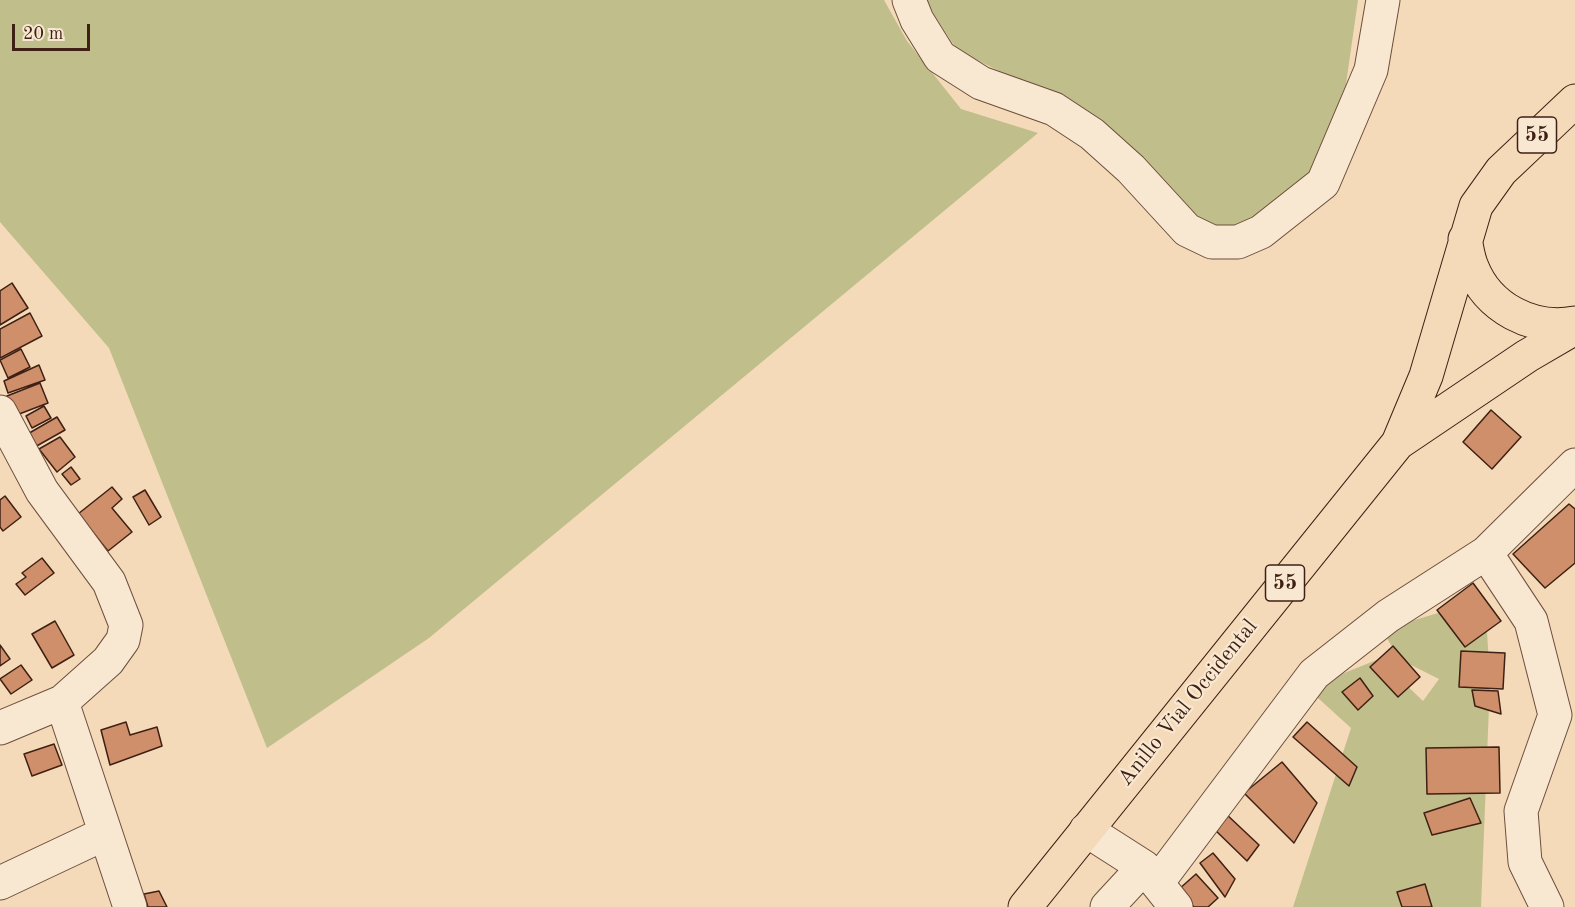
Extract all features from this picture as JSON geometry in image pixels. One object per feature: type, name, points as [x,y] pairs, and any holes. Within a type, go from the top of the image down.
[{"type":"highway","name":"Anillo Vial Occidental","points":[[1025,907],[1398,443],[1426,376],[1476,206],[1501,171],[1575,101]]},
{"type":"highway","points":[[1465,239],[1472,267],[1481,283],[1507,310],[1533,322],[1561,326],[1575,323]]},
{"type":"highway","name":"Anillo Vial Occidental","points":[[1398,443],[1527,356],[1575,328]]},
{"type":"street","points":[[909,0],[917,20],[940,57],[981,83],[1054,109],[1092,134],[1131,169],[1187,230],[1212,242],[1238,242],[1262,232],[1323,183],[1371,70],[1383,0]]},
{"type":"street","points":[[0,412],[42,491],[109,582],[126,625],[123,639],[108,662],[62,702],[4,717]]},
{"type":"street","points":[[1107,907],[1159,886],[1314,674],[1388,616],[1486,553],[1575,465]]},
{"type":"street","points":[[1486,553],[1531,621],[1565,724],[1521,811],[1524,862],[1546,907]]},
{"type":"street","points":[[62,702],[130,907]]},
{"type":"street","points":[[1086,830],[1159,886]]},
{"type":"street","points":[[0,883],[104,834]]},
{"type":"shaded area","points":[[0,0],[884,0],[907,41],[961,109],[1038,133],[429,638],[267,748],[109,348],[0,222]]},
{"type":"shaded area","points":[[925,0],[1358,0],[1346,84],[1313,172],[1271,217],[1221,235],[1189,217],[1089,116],[957,50]]},
{"type":"shaded area","points":[[1485,599],[1490,681],[1481,907],[1293,907],[1351,728],[1307,688],[1379,659],[1423,701],[1439,679],[1399,659],[1384,633],[1408,622]]},
{"type":"building","points":[[12,283],[28,308],[0,325],[0,291]]},
{"type":"building","points":[[30,313],[42,336],[0,358],[0,329]]},
{"type":"building","points":[[21,349],[30,367],[8,378],[0,360]]},
{"type":"building","points":[[39,365],[45,380],[8,393],[4,381]]},
{"type":"building","points":[[40,383],[48,403],[14,416],[7,396]]},
{"type":"building","points":[[44,406],[51,418],[32,428],[26,416]]},
{"type":"building","points":[[1491,410],[1521,437],[1492,469],[1463,442]]},
{"type":"building","points":[[57,417],[65,430],[26,452],[19,439]]},
{"type":"building","points":[[60,437],[75,457],[57,472],[39,449]]},
{"type":"building","points":[[71,467],[80,479],[71,485],[62,474]]},
{"type":"building","points":[[112,487],[122,499],[112,508],[132,532],[108,551],[78,514]]},
{"type":"building","points":[[145,490],[161,517],[149,525],[133,497]]},
{"type":"building","points":[[5,496],[21,517],[3,531],[0,527],[0,500]]},
{"type":"building","points":[[1569,504],[1575,509],[1575,563],[1545,588],[1513,554]]},
{"type":"building","points":[[42,558],[54,573],[25,595],[16,584],[26,577],[22,573]]},
{"type":"building","points":[[1473,583],[1501,621],[1465,647],[1437,610]]},
{"type":"building","points":[[55,621],[74,655],[52,668],[32,634]]},
{"type":"building","points":[[0,645],[10,659],[0,666]]},
{"type":"building","points":[[1393,646],[1420,677],[1398,697],[1370,667]]},
{"type":"building","points":[[1461,651],[1505,653],[1503,689],[1459,687]]},
{"type":"building","points":[[21,665],[32,680],[11,694],[0,679]]},
{"type":"building","points":[[1360,678],[1373,696],[1358,710],[1342,692]]},
{"type":"building","points":[[1472,690],[1498,691],[1501,714],[1475,706]]},
{"type":"building","points":[[126,722],[130,735],[157,727],[162,746],[110,765],[101,730]]},
{"type":"building","points":[[1307,722],[1357,767],[1349,786],[1293,737]]},
{"type":"building","points":[[54,744],[62,765],[32,776],[24,754]]},
{"type":"building","points":[[1499,747],[1500,793],[1427,794],[1426,748]]},
{"type":"building","points":[[1282,762],[1317,803],[1294,843],[1244,793]]},
{"type":"building","points":[[1470,798],[1481,823],[1432,835],[1424,813]]},
{"type":"building","points":[[1225,813],[1259,845],[1247,861],[1212,827]]},
{"type":"building","points":[[1213,853],[1235,879],[1225,897],[1200,863]]},
{"type":"building","points":[[1196,874],[1218,898],[1208,907],[1194,907],[1178,890]]},
{"type":"building","points":[[1425,884],[1432,907],[1402,907],[1397,892]]},
{"type":"building","points":[[159,891],[167,907],[148,907],[144,894]]}]
